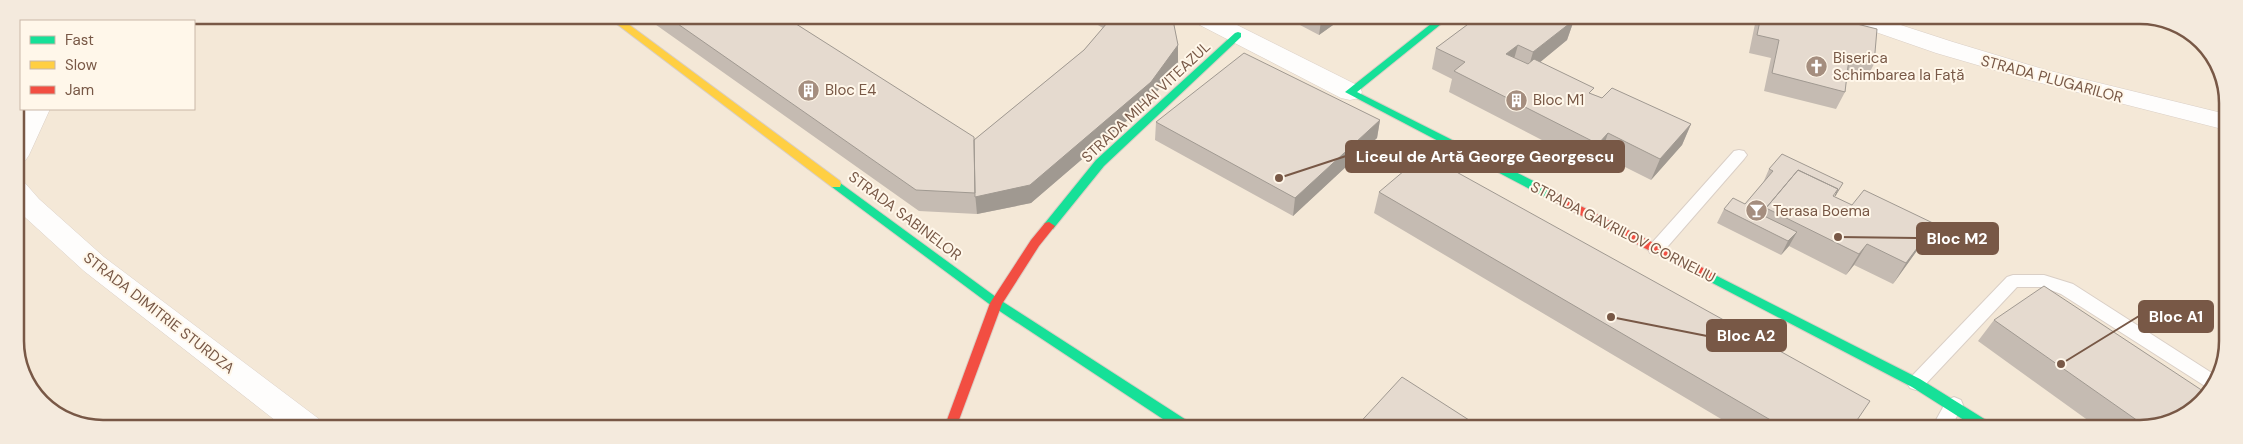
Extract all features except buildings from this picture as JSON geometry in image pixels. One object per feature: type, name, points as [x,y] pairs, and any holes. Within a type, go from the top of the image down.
[{"type":"street","name":"STRADA SABINELOR","points":[[622,24],[996,303],[1177,420]]},
{"type":"street","name":"STRADA GAVRILOV CORNELIU","points":[[1216,24],[1916,383],[1976,420]]},
{"type":"street","points":[[1350,92],[1436,24]]},
{"type":"street","name":"STRADA PLUGARILOR","points":[[1875,24],[1968,56],[2130,100],[2219,120]]},
{"type":"street","name":"STRADA MIHAI VITEAZUL","points":[[953,420],[996,303],[1035,243],[1100,163],[1238,35]]},
{"type":"street","points":[[24,134],[36,110]]},
{"type":"street","name":"STRADA DIMITRIE STURDZA","points":[[24,200],[94,264],[298,420]]},
{"type":"lane","points":[[1656,249],[1739,155]]},
{"type":"lane","points":[[1916,383],[2013,281],[2044,282],[2067,289],[2209,381]]},
{"type":"lane","points":[[1945,420],[1954,405]]},
{"type":"shaded area","points":[[195,24],[2150,24],[2175,32],[2192,43],[2209,63],[2218,88],[2219,351],[2209,381],[2200,393],[2180,410],[2155,419],[93,420],[68,412],[51,401],[34,381],[25,356],[24,110],[195,110]]},
{"type":"traffic: fast","points":[[1436,24],[1350,92],[1551,195]]},
{"type":"traffic: fast","points":[[1049,226],[1100,163],[1238,35]]},
{"type":"traffic: fast","points":[[836,184],[996,303],[1175,420]]},
{"type":"traffic: fast","points":[[1707,275],[1916,383],[1975,420]]},
{"type":"traffic: slow","points":[[622,24],[836,184]]},
{"type":"traffic: jam","points":[[1551,195],[1707,275]]},
{"type":"traffic: jam","points":[[953,420],[996,303],[1035,243],[1049,226]]},
{"type":"place","name":"Biserica Schimbarea la Față","points":[[1817,67]]},
{"type":"place","name":"Bloc E4","points":[[809,90]]},
{"type":"place","name":"Bloc M1","points":[[1517,100]]},
{"type":"place","name":"Liceul de Artă George Georgescu","points":[[1279,178]]},
{"type":"place","name":"Terasa Boema","points":[[1757,211]]},
{"type":"place","name":"Bloc M2","points":[[1838,237]]},
{"type":"place","name":"Bloc A2","points":[[1611,317]]},
{"type":"place","name":"Bloc A1","points":[[2061,364]]}]
